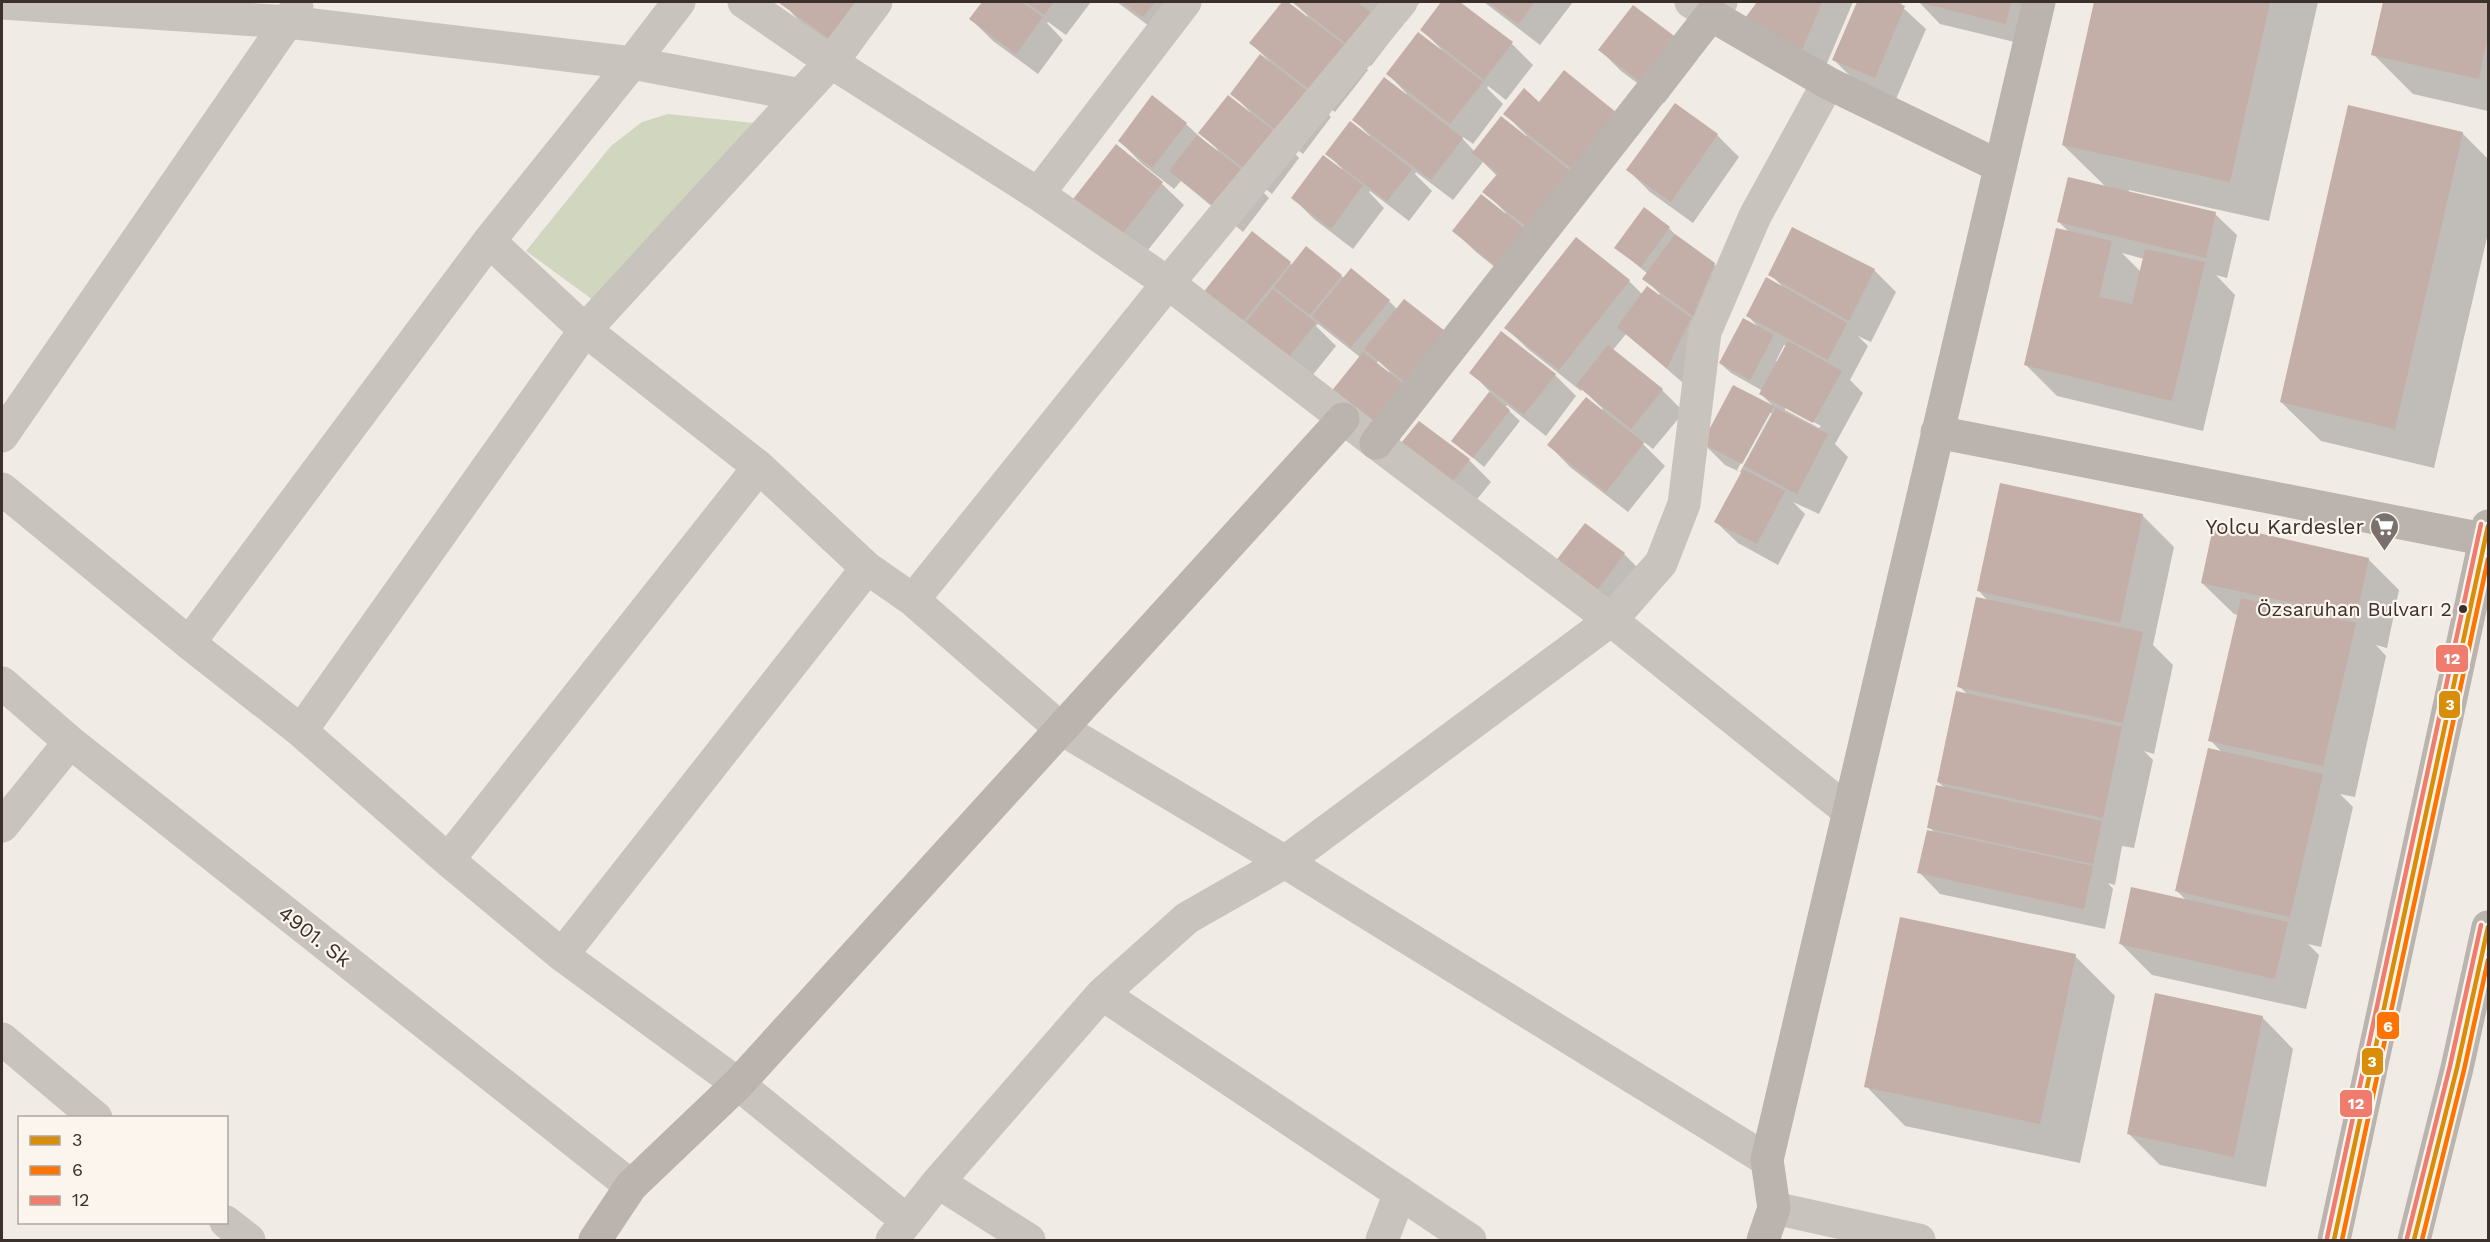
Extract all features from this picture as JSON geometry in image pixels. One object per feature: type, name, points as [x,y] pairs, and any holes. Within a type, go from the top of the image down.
[{"type":"street","points":[[189,644],[489,241],[679,2]]},
{"type":"street","points":[[744,2],[831,62],[1038,194],[1168,283],[1343,419],[1611,620],[1848,811]]},
{"type":"street","points":[[301,731],[585,330],[831,62],[876,2]]},
{"type":"street","points":[[1038,194],[1185,2]]},
{"type":"street","points":[[913,600],[1168,283],[1401,2]]},
{"type":"street","points":[[1763,1240],[1774,1208],[1767,1160],[2039,2]]},
{"type":"street","points":[[2,3],[294,12],[632,63],[801,95]]},
{"type":"street","points":[[1376,443],[1708,6],[1828,83],[1999,166]]},
{"type":"street","points":[[2,436],[294,12]]},
{"type":"street","points":[[2,489],[189,644],[301,731],[448,860],[562,955],[738,1084],[899,1230],[1102,994],[1187,918],[1285,862],[1611,620],[1661,563],[1684,504],[1705,332],[1755,216],[1828,83]]},
{"type":"street","points":[[489,241],[585,330],[759,467],[867,568],[913,600],[1060,728],[1285,862],[1767,1160]]},
{"type":"street","points":[[595,1240],[632,1186],[738,1084],[1343,419]]},
{"type":"street","points":[[1938,432],[2487,535],[2334,1240]]},
{"type":"street","points":[[448,860],[759,467]]},
{"type":"street","points":[[562,955],[867,568]]},
{"type":"street","name":"4901. Sk","points":[[2,683],[70,742],[632,1186]]},
{"type":"street","points":[[2,826],[70,742]]},
{"type":"street","points":[[2414,1240],[2457,1068],[2488,927]]},
{"type":"street","points":[[1102,994],[1470,1240]]},
{"type":"street","points":[[2,1039],[94,1116]]},
{"type":"street","points":[[938,1182],[1029,1240]]},
{"type":"street","points":[[1382,1240],[1400,1193]]},
{"type":"street","points":[[1774,1208],[1919,1240]]},
{"type":"street","points":[[228,1224],[249,1240]]},
{"type":"green space","points":[[668,114],[754,123],[593,300],[526,251],[611,146],[642,122]]},
{"type":"building","points":[[780,2],[859,2],[831,40]]},
{"type":"building","points":[[982,2],[1021,2],[1043,17],[1016,54],[969,19]]},
{"type":"building","points":[[1026,2],[1054,2],[1044,15]]},
{"type":"building","points":[[1122,2],[1155,2],[1143,17]]},
{"type":"building","points":[[1282,2],[1288,2],[1347,47],[1313,92],[1249,43]]},
{"type":"building","points":[[1292,2],[1357,2],[1373,14],[1349,46]]},
{"type":"building","points":[[1441,2],[1460,2],[1513,42],[1484,80],[1420,30]]},
{"type":"building","points":[[1488,2],[1535,2],[1518,24]]},
{"type":"building","points":[[1757,2],[1822,2],[1797,62],[1740,25]]},
{"type":"building","points":[[1857,2],[1895,2],[1905,6],[1875,78],[1832,60]]},
{"type":"building","points":[[1917,2],[2011,2],[2006,24]]},
{"type":"building","points":[[2094,2],[2270,2],[2230,182],[2062,145]]},
{"type":"building","points":[[2383,2],[2488,2],[2488,34],[2479,79],[2371,55]]},
{"type":"building","points":[[1633,5],[1677,38],[1642,83],[1598,50]]},
{"type":"building","points":[[1418,32],[1483,82],[1450,124],[1386,74]]},
{"type":"building","points":[[1260,54],[1311,94],[1281,134],[1230,94]]},
{"type":"building","points":[[1564,70],[1617,113],[1572,169],[1503,114],[1524,88],[1539,102]]},
{"type":"building","points":[[1384,77],[1463,138],[1431,180],[1352,120]]},
{"type":"building","points":[[1152,95],[1187,123],[1152,168],[1118,141]]},
{"type":"building","points":[[1228,95],[1279,135],[1250,173],[1198,133]]},
{"type":"building","points":[[1675,103],[1718,134],[1671,202],[1626,170]]},
{"type":"building","points":[[2348,105],[2463,132],[2395,429],[2280,402]]},
{"type":"building","points":[[1501,116],[1570,171],[1526,226],[1482,192],[1498,173],[1472,153]]},
{"type":"building","points":[[1350,121],[1412,169],[1387,201],[1325,154]]},
{"type":"building","points":[[1197,135],[1249,175],[1220,211],[1169,171]]},
{"type":"building","points":[[1116,144],[1163,182],[1118,240],[1070,203]]},
{"type":"building","points":[[1323,155],[1363,185],[1331,229],[1291,198]]},
{"type":"building","points":[[2068,177],[2216,212],[2206,258],[2057,222]]},
{"type":"building","points":[[1481,194],[1525,229],[1496,266],[1452,231]]},
{"type":"building","points":[[1644,207],[1670,227],[1641,267],[1614,248]]},
{"type":"building","points":[[1792,227],[1875,269],[1849,321],[1768,275]]},
{"type":"building","points":[[2056,228],[2112,241],[2099,297],[2132,304],[2145,249],[2205,262],[2172,401],[2024,365]]},
{"type":"building","points":[[1252,231],[1291,262],[1240,325],[1202,294]]},
{"type":"building","points":[[1675,234],[1715,263],[1693,316],[1642,279]]},
{"type":"building","points":[[1576,237],[1630,280],[1559,370],[1504,328]]},
{"type":"building","points":[[1306,246],[1342,275],[1310,315],[1274,287]]},
{"type":"building","points":[[1351,268],[1390,300],[1351,347],[1312,316]]},
{"type":"building","points":[[1766,277],[1847,323],[1828,360],[1746,316]]},
{"type":"building","points":[[1647,286],[1691,318],[1667,368],[1617,327]]},
{"type":"building","points":[[1273,289],[1316,323],[1285,362],[1242,327]]},
{"type":"building","points":[[1404,299],[1445,331],[1405,382],[1364,349]]},
{"type":"building","points":[[1743,318],[1774,335],[1750,380],[1719,363]]},
{"type":"building","points":[[1501,331],[1556,374],[1524,415],[1469,373]]},
{"type":"building","points":[[1788,341],[1842,371],[1813,423],[1759,394]]},
{"type":"building","points":[[1608,345],[1663,389],[1631,429],[1576,385]]},
{"type":"building","points":[[1363,352],[1404,384],[1371,426],[1330,393]]},
{"type":"building","points":[[1733,385],[1774,406],[1742,464],[1702,443]]},
{"type":"building","points":[[1489,392],[1510,410],[1473,458],[1451,441]]},
{"type":"building","points":[[1586,397],[1644,443],[1606,492],[1547,445]]},
{"type":"building","points":[[1776,408],[1828,434],[1797,494],[1744,466]]},
{"type":"building","points":[[1419,421],[1470,459],[1448,488],[1397,448]]},
{"type":"building","points":[[1743,469],[1785,491],[1757,544],[1714,522]]},
{"type":"building","points":[[2000,483],[2143,514],[2120,623],[1977,591]]},
{"type":"building","points":[[1585,523],[1625,553],[1589,601],[1548,571]]},
{"type":"building","points":[[2214,523],[2369,558],[2356,617],[2201,583]]},
{"type":"building","points":[[1976,597],[2143,632],[2123,723],[1957,687]]},
{"type":"building","points":[[2241,598],[2356,623],[2323,766],[2208,741]]},
{"type":"building","points":[[1956,691],[2122,727],[2103,818],[1937,782]]},
{"type":"building","points":[[2208,748],[2323,774],[2290,917],[2175,891]]},
{"type":"building","points":[[1936,785],[2102,821],[2093,864],[1927,828]]},
{"type":"building","points":[[1927,830],[2093,866],[2084,909],[1917,873]]},
{"type":"building","points":[[2131,887],[2288,922],[2275,979],[2119,944]]},
{"type":"building","points":[[1900,917],[2076,954],[2040,1124],[1864,1087]]},
{"type":"building","points":[[2155,993],[2263,1016],[2234,1157],[2127,1134]]},
{"type":"transit line","name":"12","points":[[2327,1238],[2481,524]]},
{"type":"transit line","name":"3","points":[[2334,1240],[2488,526]]},
{"type":"transit line","name":"6","points":[[2342,1240],[2488,559]]},
{"type":"transit line","name":"12","points":[[2407,1238],[2450,1066],[2481,925]]},
{"type":"transit line","name":"3","points":[[2414,1240],[2457,1068],[2488,927]]},
{"type":"transit line","name":"6","points":[[2422,1240],[2464,1070],[2488,960]]},
{"type":"place","name":"Yolcu Kardesler","points":[[2385,552]]},
{"type":"place","name":"Özsaruhan Bulvarı 2","points":[[2463,609]]}]
